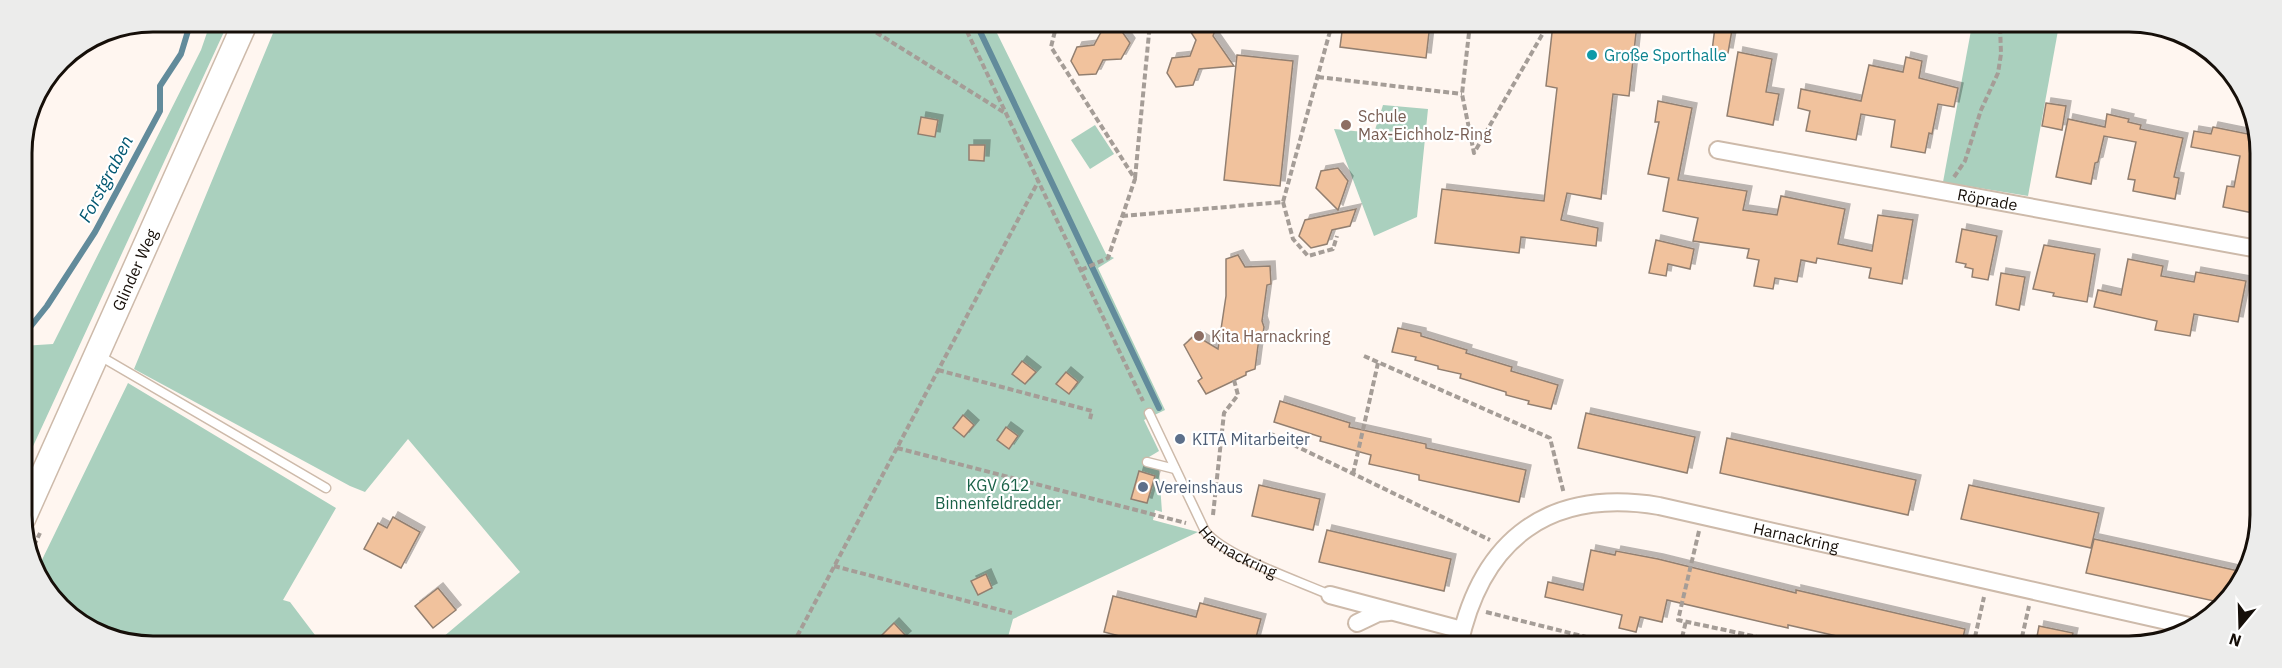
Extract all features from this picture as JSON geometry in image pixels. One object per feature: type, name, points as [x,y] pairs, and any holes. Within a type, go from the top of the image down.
[{"type":"main road","name":"Glinder Weg","points":[[32,499],[241,32]]},
{"type":"street","name":"Röprade","points":[[1719,150],[2250,248]]},
{"type":"street","name":"Harnackring","points":[[1461,636],[1468,607],[1479,583],[1504,547],[1517,536],[1535,524],[1567,509],[1603,502],[1625,501],[1702,516],[2182,625]]},
{"type":"street","name":"Harnackring","points":[[1330,595],[1396,613],[1456,636]]},
{"type":"street","name":"Harnackring","points":[[1357,623],[1378,613],[1396,613]]},
{"type":"lane","points":[[97,354],[326,488]]},
{"type":"lane","name":"Harnackring","points":[[1149,413],[1158,424],[1203,527],[1210,537],[1224,548],[1330,595]]},
{"type":"lane","points":[[1148,462],[1179,471]]},
{"type":"path","points":[[877,32],[1007,114]]},
{"type":"path","points":[[967,32],[1149,413]]},
{"type":"path","points":[[1055,32],[1051,46],[1135,179]]},
{"type":"path","points":[[1082,270],[1108,258],[1135,179],[1149,32]]},
{"type":"path","points":[[1330,32],[1283,202],[1293,239],[1308,256],[1333,249],[1337,236]]},
{"type":"path","points":[[1469,32],[1462,94],[1474,153],[1543,32]]},
{"type":"path","points":[[1952,193],[1954,176],[1965,161],[1977,119],[1998,73],[2001,54],[2000,32]]},
{"type":"path","points":[[1318,77],[1462,94]]},
{"type":"path","points":[[797,636],[1039,180]]},
{"type":"path","points":[[1122,216],[1283,202]]},
{"type":"path","points":[[1364,356],[1550,438],[1567,509]]},
{"type":"path","points":[[1353,474],[1378,363]]},
{"type":"path","points":[[938,370],[1092,411],[1089,419]]},
{"type":"path","points":[[1214,508],[1224,413],[1238,395],[1234,380]]},
{"type":"path","points":[[1269,433],[1504,547]]},
{"type":"path","points":[[897,448],[1203,527]]},
{"type":"path","points":[[1702,516],[1678,620],[1754,636]]},
{"type":"path","points":[[834,566],[1012,613]]},
{"type":"path","points":[[1975,636],[1988,581]]},
{"type":"path","points":[[2022,636],[2032,591]]},
{"type":"path","points":[[1468,607],[1575,636]]},
{"type":"path","points":[[1682,636],[1686,621]]},
{"type":"green space","points":[[207,32],[224,32],[32,448],[32,345],[53,344],[201,50]]},
{"type":"green space","name":"KGV 612 Binnenfeldredder","points":[[273,32],[996,32],[1106,254],[1114,258],[1098,268],[1165,410],[1144,420],[1159,451],[1149,457],[1146,466],[1159,470],[1162,512],[1155,510],[1153,520],[1198,532],[1013,619],[1008,636],[444,636],[520,572],[408,439],[365,492],[134,369]]},
{"type":"green space","points":[[1971,32],[2058,32],[2028,196],[1943,182]]},
{"type":"green space","points":[[1383,105],[1428,109],[1417,217],[1374,236],[1334,129],[1374,133]]},
{"type":"green space","points":[[1095,125],[1114,154],[1090,169],[1071,140]]},
{"type":"green space","points":[[128,383],[336,508],[283,600],[290,602],[316,636],[152,636],[121,632],[92,620],[67,601],[48,576],[41,562]]},
{"type":"building","points":[[1101,32],[1122,32],[1130,43],[1121,59],[1103,60],[1096,74],[1079,75],[1071,61],[1077,47],[1094,45]]},
{"type":"building","points":[[1191,32],[1215,32],[1213,36],[1234,66],[1199,69],[1193,85],[1176,87],[1167,73],[1172,58],[1190,56],[1196,40]]},
{"type":"building","points":[[1342,32],[1429,32],[1426,58],[1340,47]]},
{"type":"building","points":[[1552,32],[1636,32],[1629,96],[1613,94],[1601,199],[1567,193],[1561,220],[1598,228],[1596,246],[1521,237],[1519,253],[1435,243],[1442,189],[1544,201],[1557,88],[1546,86]]},
{"type":"building","points":[[1714,32],[1732,32],[1728,53],[1712,51]]},
{"type":"building","points":[[1738,52],[1772,59],[1766,92],[1779,94],[1773,125],[1727,116]]},
{"type":"building","points":[[1237,55],[1293,61],[1280,186],[1224,180]]},
{"type":"building","points":[[1906,57],[1922,61],[1919,78],[1958,88],[1954,107],[1938,104],[1932,134],[1929,133],[1925,153],[1891,147],[1895,120],[1861,114],[1856,140],[1806,131],[1810,111],[1798,108],[1801,89],[1861,101],[1869,65],[1903,72]]},
{"type":"building","points":[[1658,101],[1692,108],[1678,180],[1747,191],[1743,210],[1777,215],[1781,196],[1845,209],[1838,244],[1872,251],[1878,215],[1913,220],[1902,284],[1869,278],[1871,268],[1817,258],[1816,263],[1801,260],[1797,282],[1775,278],[1773,289],[1754,286],[1759,260],[1747,258],[1749,249],[1693,241],[1698,218],[1663,211],[1669,178],[1648,174],[1659,122],[1655,122]]},
{"type":"building","points":[[2046,103],[2066,106],[2062,130],[2042,126]]},
{"type":"building","points":[[2107,114],[2129,119],[2128,122],[2141,125],[2140,129],[2183,138],[2174,177],[2179,178],[2175,199],[2133,191],[2135,180],[2128,179],[2136,142],[2104,136],[2091,184],[2056,177],[2068,119],[2105,127]]},
{"type":"building","points":[[921,117],[938,120],[935,137],[918,134]]},
{"type":"building","points":[[2213,127],[2249,134],[2250,212],[2223,207],[2227,186],[2234,187],[2240,156],[2191,147],[2194,131],[2211,134]]},
{"type":"building","points":[[969,145],[985,145],[984,161],[969,160]]},
{"type":"building","points":[[1338,168],[1348,181],[1338,210],[1316,188],[1321,171]]},
{"type":"building","points":[[1356,209],[1350,226],[1332,230],[1327,244],[1311,248],[1299,236],[1305,220]]},
{"type":"building","points":[[1962,229],[1997,236],[1988,280],[1972,277],[1973,269],[1965,267],[1966,264],[1956,262]]},
{"type":"building","points":[[1656,240],[1694,249],[1690,269],[1668,264],[1666,276],[1649,273]]},
{"type":"building","points":[[2044,245],[2095,254],[2087,302],[2053,296],[2054,293],[2033,289]]},
{"type":"building","points":[[1238,255],[1245,267],[1270,266],[1271,284],[1267,285],[1262,321],[1263,334],[1259,338],[1255,369],[1206,394],[1198,381],[1202,378],[1184,345],[1195,335],[1218,349],[1226,296],[1226,259]]},
{"type":"building","points":[[2128,259],[2163,266],[2161,276],[2194,282],[2196,272],[2246,281],[2238,322],[2194,314],[2190,336],[2155,330],[2157,321],[2094,307],[2098,290],[2121,295]]},
{"type":"building","points":[[2001,273],[2025,277],[2019,310],[1996,305]]},
{"type":"building","points":[[1398,328],[1421,333],[1421,336],[1467,350],[1466,353],[1512,367],[1511,371],[1558,385],[1551,409],[1528,404],[1529,401],[1506,395],[1506,392],[1460,378],[1461,374],[1438,369],[1438,366],[1415,360],[1416,357],[1392,352]]},
{"type":"building","points":[[1022,361],[1036,372],[1025,384],[1012,374]]},
{"type":"building","points":[[1066,372],[1078,382],[1069,394],[1056,384]]},
{"type":"building","points":[[1280,401],[1350,423],[1349,427],[1426,444],[1426,448],[1526,470],[1519,502],[1419,480],[1419,475],[1369,464],[1371,455],[1320,441],[1321,437],[1274,422]]},
{"type":"building","points":[[1586,413],[1695,437],[1687,473],[1578,448]]},
{"type":"building","points":[[963,415],[974,425],[964,437],[953,428]]},
{"type":"building","points":[[1006,427],[1018,436],[1009,449],[997,440]]},
{"type":"building","points":[[1727,438],[1916,480],[1908,515],[1720,473]]},
{"type":"building","name":"Vereinshaus","points":[[1139,471],[1155,476],[1147,503],[1131,499]]},
{"type":"building","points":[[1259,485],[1320,499],[1313,530],[1252,516]]},
{"type":"building","points":[[1969,485],[2099,513],[2091,548],[1961,519]]},
{"type":"building","points":[[393,517],[420,532],[401,568],[364,549],[378,523],[387,528]]},
{"type":"building","points":[[1327,530],[1451,559],[1444,591],[1319,562]]},
{"type":"building","points":[[2094,539],[2237,571],[2220,595],[2210,596],[2210,600],[2086,573]]},
{"type":"building","points":[[1591,550],[1615,555],[1616,551],[1965,629],[1963,636],[1837,636],[1788,625],[1788,628],[1667,600],[1662,622],[1640,617],[1636,632],[1619,628],[1622,615],[1545,597],[1548,582],[1583,590]]},
{"type":"building","points":[[986,574],[992,588],[978,595],[971,581]]},
{"type":"building","points":[[438,588],[456,610],[433,628],[415,606]]},
{"type":"building","points":[[1113,596],[1196,617],[1200,603],[1261,619],[1256,636],[1119,636],[1104,632]]},
{"type":"building","points":[[894,623],[906,636],[883,636]]},
{"type":"building","points":[[2039,626],[2073,633],[2072,636],[2037,636]]},
{"type":"waterway","name":"Forstgraben","points":[[32,325],[47,306],[95,232],[160,111],[160,86],[181,54],[188,32]]},
{"type":"waterway","points":[[980,32],[1159,408]]},
{"type":"place","name":"Große Sporthalle","points":[[1592,55]]},
{"type":"place","name":"Schule Max-Eichholz-Ring","points":[[1346,125]]},
{"type":"place","name":"Kita Harnackring","points":[[1199,336]]},
{"type":"place","name":"KITA Mitarbeiter","points":[[1180,439]]},
{"type":"place","name":"Vereinshaus","points":[[1143,487]]}]
